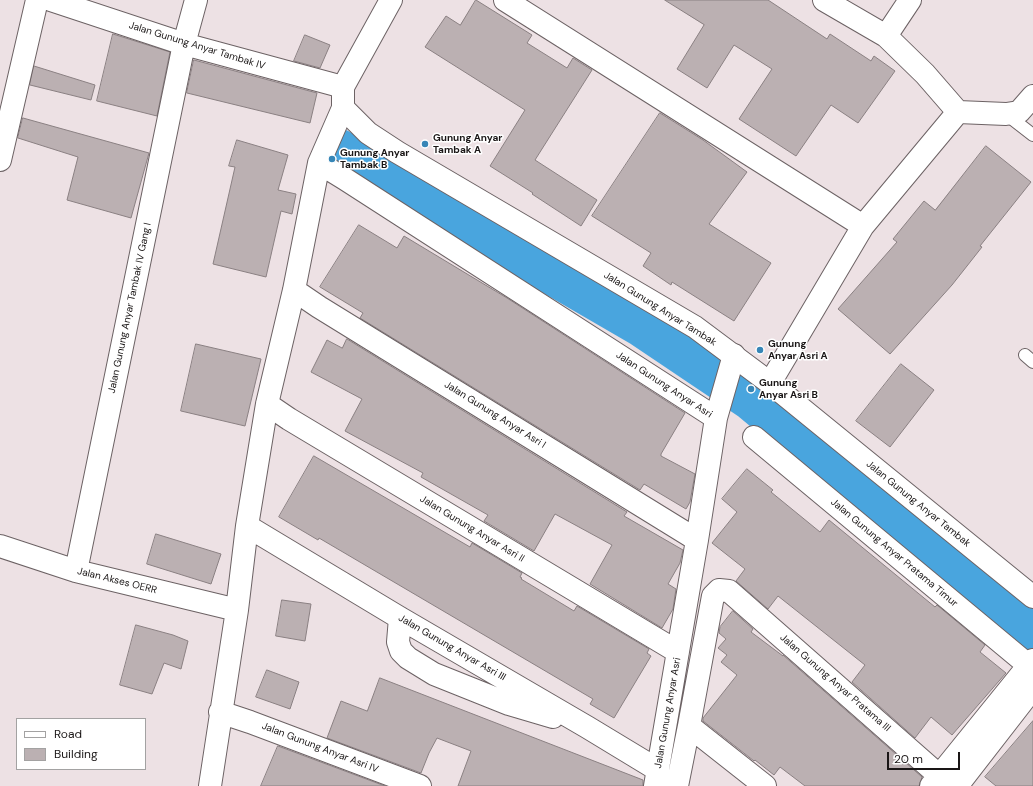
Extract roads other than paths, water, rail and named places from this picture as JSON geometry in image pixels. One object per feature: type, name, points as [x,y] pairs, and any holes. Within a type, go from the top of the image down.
[{"type":"street","points":[[0,160],[37,0]]},
{"type":"street","name":"Jalan Gunung Anyar Tambak IV","points":[[51,0],[343,98]]},
{"type":"street","name":"Jalan Gunung Anyar Tambak IV Gang I","points":[[76,571],[184,44],[196,0]]},
{"type":"street","points":[[210,786],[247,526],[267,404],[294,290],[319,163],[343,98],[391,0]]},
{"type":"street","points":[[505,0],[863,226]]},
{"type":"street","points":[[824,0],[886,36],[925,74],[958,112],[1006,114],[1019,112],[1033,96]]},
{"type":"street","points":[[886,36],[910,0]]},
{"type":"street","name":"Jalan Gunung Anyar Tambak","points":[[343,98],[368,133],[397,152],[694,327],[770,383],[1033,597]]},
{"type":"street","points":[[770,383],[863,226],[958,112]]},
{"type":"street","name":"Jalan Gunung Anyar Asri","points":[[319,163],[717,413]]},
{"type":"street","name":"Jalan Gunung Anyar Asri I","points":[[294,290],[319,307],[697,540]]},
{"type":"street","name":"Jalan Gunung Anyar Asri","points":[[657,778],[717,413],[734,356]]},
{"type":"street","name":"Jalan Gunung Anyar Asri II","points":[[267,404],[289,419],[678,652]]},
{"type":"street","name":"Jalan Gunung Anyar Pratama Timur","points":[[754,437],[1031,665]]},
{"type":"street","name":"Jalan Gunung Anyar Asri III","points":[[247,526],[400,618],[587,727],[657,778]]},
{"type":"street","name":"Jalan Akses OERR","points":[[0,546],[76,571],[236,610]]},
{"type":"street","name":"Jalan Gunung Anyar Pratama III","points":[[690,726],[713,596],[719,590],[729,591],[945,783]]},
{"type":"street","points":[[400,618],[398,642],[401,651],[408,658],[434,674],[509,704],[587,727]]},
{"type":"street","points":[[945,783],[1031,665]]},
{"type":"street","points":[[945,783],[1033,688]]},
{"type":"street","name":"Jalan Gunung Anyar Asri IV","points":[[220,712],[420,786]]},
{"type":"street","points":[[677,786],[690,726],[765,786]]},
{"type":"lane","points":[[1006,114],[1033,135]]},
{"type":"waterway","points":[[337,150],[642,325],[752,399],[1033,633]]},
{"type":"place","name":"Gunung Anyar Tambak A","points":[[425,144]]},
{"type":"place","name":"Gunung Anyar Tambak B","points":[[332,159]]},
{"type":"place","name":"Gunung Anyar Asri A","points":[[760,350]]},
{"type":"place","name":"Gunung Anyar Asri B","points":[[751,389]]}]
